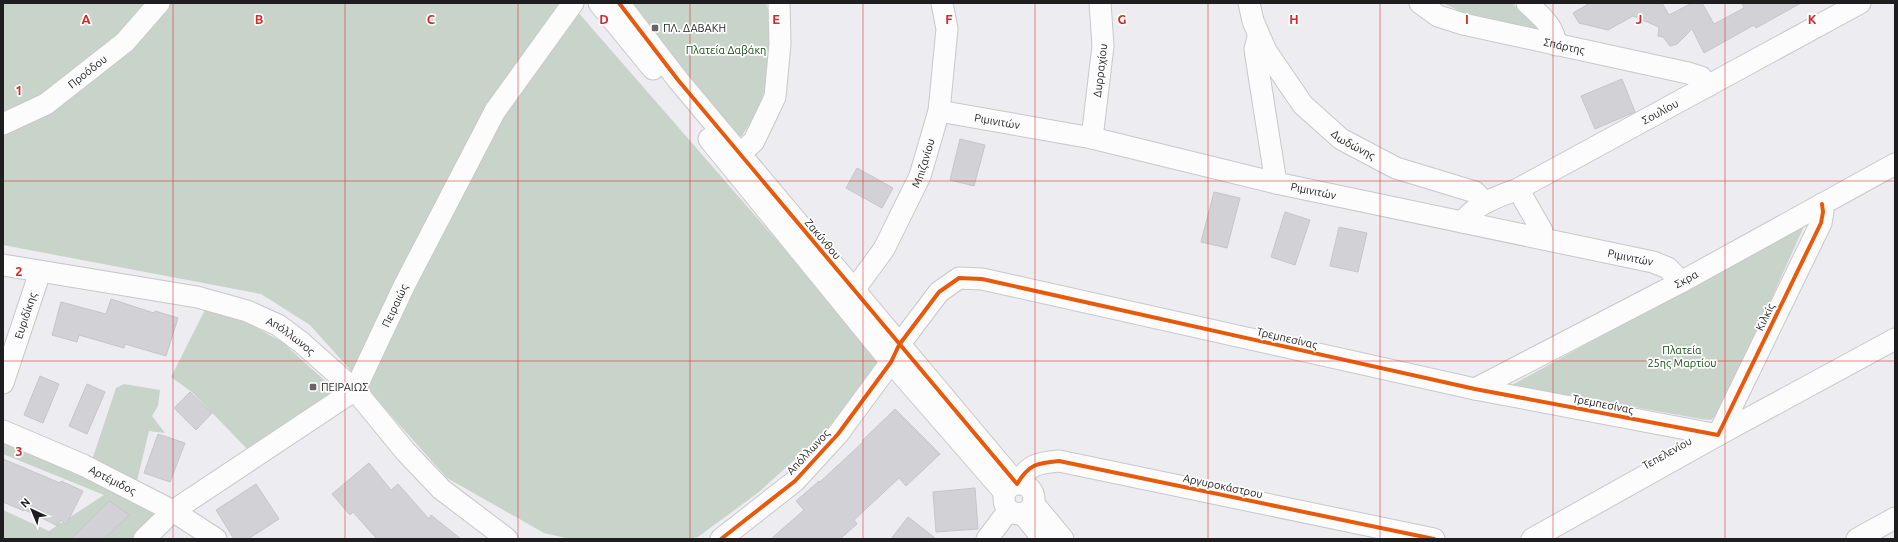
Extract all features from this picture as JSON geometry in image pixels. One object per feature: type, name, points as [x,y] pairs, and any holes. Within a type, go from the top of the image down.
[{"type":"street","name":"Προόδου","points":[[3,124],[46,104],[125,42],[159,3]]},
{"type":"street","points":[[740,154],[754,141],[775,96],[780,44],[779,3]]},
{"type":"street","name":"Μπιζανίου","points":[[849,298],[884,249],[920,176],[939,111],[947,29],[942,3]]},
{"type":"street","name":"Δυρραχίου","points":[[1092,138],[1103,46],[1100,3]]},
{"type":"street","name":"Δωδώνης","points":[[1250,3],[1253,21],[1258,37],[1266,52],[1304,105],[1340,139],[1396,168],[1475,192],[1485,203]]},
{"type":"street","name":"Σπάρτης","points":[[1420,3],[1438,16],[1463,24],[1688,73],[1700,77],[1708,86]]},
{"type":"street","name":"Σουλίου","points":[[1463,222],[1470,212],[1485,203],[1518,188],[1860,3]]},
{"type":"street","points":[[567,9],[607,5]]},
{"type":"street","name":"Ζακύνθου","points":[[607,5],[678,80],[740,154],[849,298]]},
{"type":"street","name":"Ζακύνθου","points":[[607,5],[1017,501],[1043,539]]},
{"type":"street","points":[[1533,5],[1551,27],[1555,35],[1556,45]]},
{"type":"street","name":"Πειραιώς","points":[[355,390],[404,286],[495,111],[567,9]]},
{"type":"street","name":"Δωδώνης","points":[[1258,37],[1255,49],[1276,183]]},
{"type":"street","name":"Ριμινιτών","points":[[939,111],[1092,138],[1276,183],[1653,262],[1668,268],[1681,282]]},
{"type":"street","name":"Σκρα","points":[[1475,389],[1681,282],[1895,164]]},
{"type":"street","points":[[1518,188],[1542,231],[1542,238]]},
{"type":"street","name":"Κιλκίς","points":[[1718,435],[1821,222],[1823,212],[1822,204]]},
{"type":"street","name":"Απόλλωνος","points":[[3,265],[197,297],[247,310],[278,325],[302,343],[355,390],[405,451],[441,489],[507,539]]},
{"type":"street","name":"Ευριδίκης","points":[[3,383],[40,272]]},
{"type":"street","name":"Τρεμπεσίνας","points":[[895,354],[939,292],[959,278],[982,280],[1475,389],[1718,435]]},
{"type":"street","name":"Τεπελενίου","points":[[1532,539],[1718,435],[1895,340]]},
{"type":"street","name":"Απόλλωνος","points":[[721,539],[795,481],[838,434],[895,354]]},
{"type":"street","points":[[144,539],[173,511],[355,390]]},
{"type":"street","name":"Αρτέμιδος","points":[[3,431],[83,465],[173,511],[216,539]]},
{"type":"street","name":"Αργυροκάστρου","points":[[1017,501],[1023,475],[1037,463],[1058,461],[1434,539]]},
{"type":"street","points":[[987,539],[1017,501]]},
{"type":"street","name":"Ζακύνθου","points":[[1017,501],[1063,539]]},
{"type":"street","points":[[1856,539],[1895,518]]},
{"type":"green space","points":[[3,3],[570,3],[881,360],[824,433],[759,492],[698,537],[687,539],[570,539],[544,533],[447,478],[310,325],[261,294],[3,245]]},
{"type":"green space","name":"Πλατεία Δαβάκη","points":[[626,3],[766,3],[772,29],[769,70],[763,97],[755,116],[742,136],[738,136]]},
{"type":"green space","points":[[1443,3],[1512,3],[1541,31],[1461,12]]},
{"type":"green space","name":"Πλατεία 25ης Μαρτίου","points":[[1805,224],[1721,411],[1711,420],[1512,385]]},
{"type":"green space","points":[[205,310],[239,318],[282,342],[342,396],[252,454],[193,393],[171,377]]},
{"type":"green space","points":[[124,384],[160,390],[158,406],[152,416],[165,433],[149,431],[136,485],[91,463],[116,388]]},
{"type":"green space","points":[[3,440],[89,476],[160,515],[133,539],[3,539],[3,510],[49,531],[104,495],[3,454]]},
{"type":"building","points":[[1590,3],[1662,3],[1669,15],[1692,3],[1702,3],[1714,24],[1744,8],[1742,3],[1801,3],[1756,28],[1754,25],[1704,53],[1692,29],[1677,44],[1670,46],[1663,37],[1658,36],[1659,27],[1633,16],[1608,30],[1579,23],[1573,13]]},
{"type":"building","points":[[1622,79],[1635,112],[1595,129],[1581,96]]},
{"type":"building","points":[[960,139],[985,145],[974,186],[950,180]]},
{"type":"building","points":[[857,168],[893,188],[882,208],[846,188]]},
{"type":"building","points":[[1214,192],[1240,198],[1227,248],[1201,242]]},
{"type":"building","points":[[1285,212],[1310,220],[1295,265],[1271,257]]},
{"type":"building","points":[[1339,227],[1367,233],[1358,272],[1330,266]]},
{"type":"building","points":[[111,299],[154,313],[155,311],[178,318],[166,356],[125,344],[124,348],[79,335],[77,342],[52,335],[61,302],[106,314]]},
{"type":"building","points":[[40,376],[59,384],[43,423],[24,415]]},
{"type":"building","points":[[87,384],[105,392],[87,434],[69,426]]},
{"type":"building","points":[[190,392],[212,413],[196,430],[174,408]]},
{"type":"building","points":[[895,409],[940,454],[906,486],[899,478],[854,520],[857,524],[840,539],[771,539],[804,510],[796,501],[819,481],[820,482],[863,442],[862,441]]},
{"type":"building","points":[[158,434],[185,443],[170,482],[144,473]]},
{"type":"building","points":[[3,459],[83,491],[66,525],[61,520],[58,526],[25,510],[24,511],[3,502]]},
{"type":"building","points":[[369,463],[391,490],[398,484],[429,519],[431,515],[461,539],[377,539],[353,512],[350,515],[332,494]]},
{"type":"building","points":[[256,484],[279,519],[248,539],[234,539],[216,510]]},
{"type":"building","points":[[975,488],[978,529],[936,532],[933,492]]},
{"type":"building","points":[[109,501],[129,515],[104,539],[71,539]]},
{"type":"building","points":[[908,517],[930,534],[936,539],[891,539]]},
{"type":"cycle path","points":[[619,3],[678,80],[1017,484],[1021,477],[1030,468],[1039,464],[1059,461],[1434,539]]},
{"type":"cycle path","points":[[721,539],[795,481],[838,434],[891,362],[899,345],[939,292],[959,278],[982,279],[1475,389],[1718,435],[1821,223],[1823,212],[1822,204]]},
{"type":"place","name":"ΠΛ. ΔΑΒΑΚΗ","points":[[655,28]]},
{"type":"place","name":"ΠΕΙΡΑΙΩΣ","points":[[313,387]]}]
